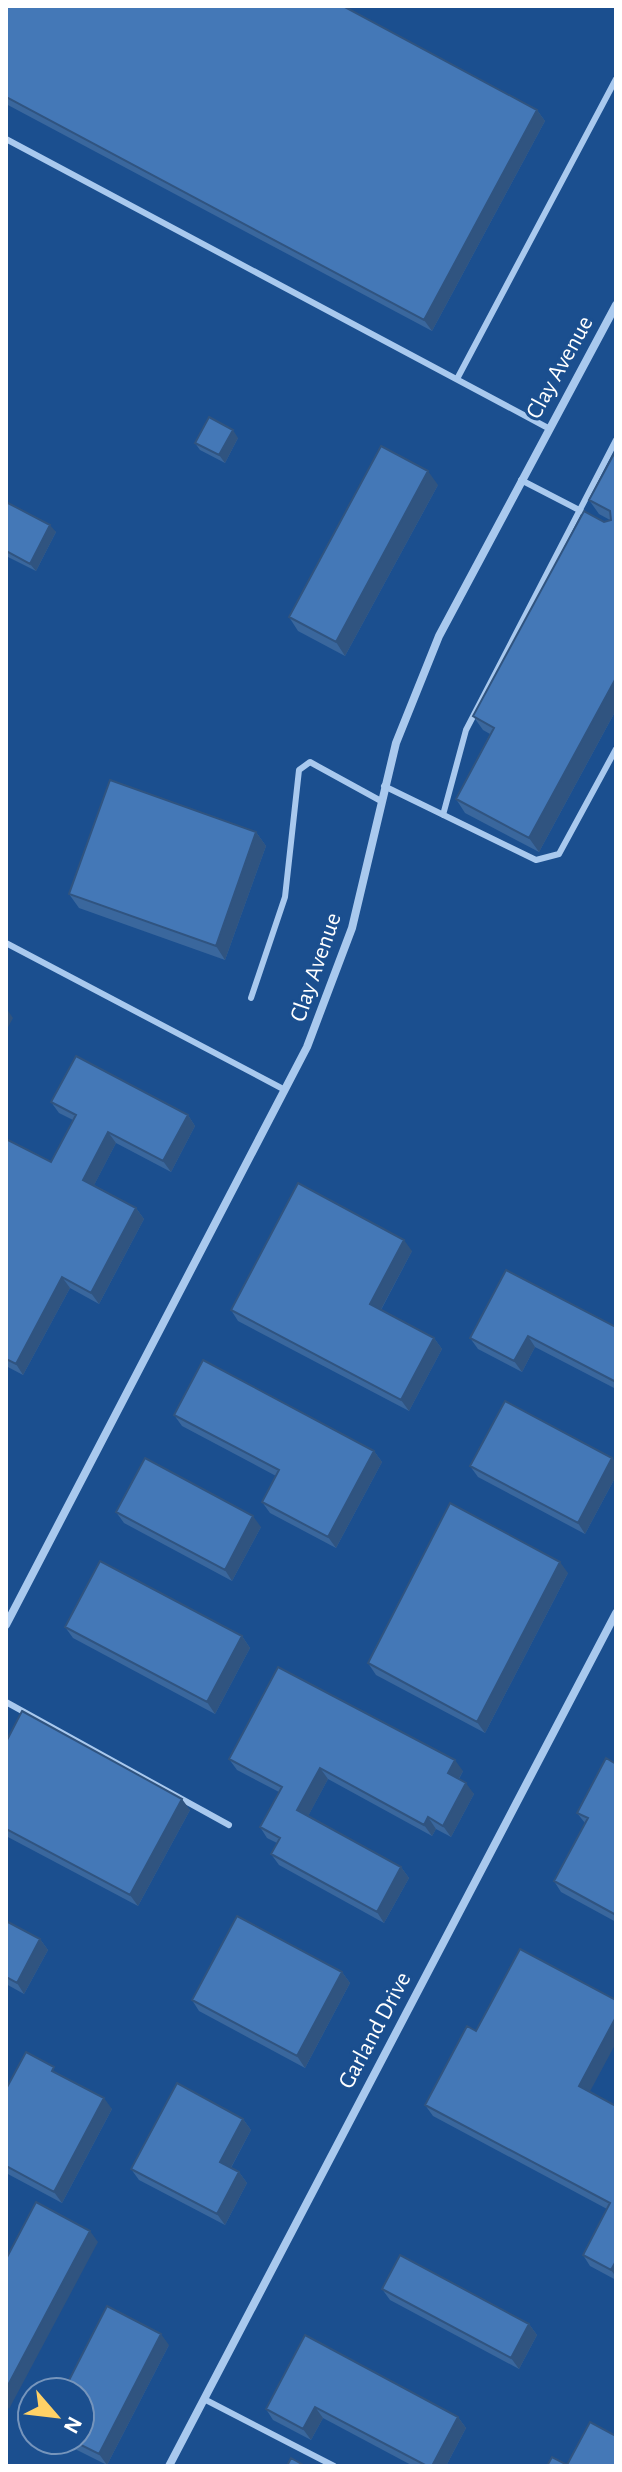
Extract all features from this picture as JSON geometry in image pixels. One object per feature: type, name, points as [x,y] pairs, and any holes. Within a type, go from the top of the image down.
[{"type":"street","name":"Clay Avenue","points":[[6,1625],[320,1018],[343,957],[384,786],[417,685],[548,428],[616,305]]},
{"type":"street","name":"Garland Drive","points":[[169,2466],[616,1613]]},
{"type":"lane","points":[[457,379],[616,79]]},
{"type":"lane","points":[[6,139],[548,428]]},
{"type":"lane","points":[[443,815],[466,730],[616,440]]},
{"type":"lane","points":[[521,480],[591,517]]},
{"type":"lane","points":[[384,786],[536,860],[559,854],[616,749]]},
{"type":"lane","points":[[251,998],[285,897],[299,770],[310,762],[381,801]]},
{"type":"lane","points":[[6,943],[285,1090]]},
{"type":"lane","points":[[6,1702],[229,1825]]},
{"type":"lane","points":[[204,2399],[334,2466]]},
{"type":"building","points":[[6,6],[343,6],[537,110],[424,320],[6,97]]},
{"type":"building","points":[[209,417],[233,430],[219,455],[195,443]]},
{"type":"building","points":[[381,446],[428,471],[336,642],[289,617]]},
{"type":"building","points":[[616,450],[616,678],[529,838],[456,799],[494,728],[473,716],[584,511],[604,522],[611,520],[610,511],[589,500]]},
{"type":"building","points":[[6,502],[50,525],[30,564],[6,551]]},
{"type":"building","points":[[110,780],[256,832],[216,946],[69,894]]},
{"type":"building","points":[[76,1056],[188,1115],[163,1161],[108,1132],[83,1180],[136,1208],[91,1293],[62,1277],[16,1364],[6,1359],[6,1139],[51,1162],[76,1115],[51,1102]]},
{"type":"building","points":[[298,1183],[404,1240],[370,1304],[434,1338],[401,1400],[231,1310]]},
{"type":"building","points":[[506,1270],[616,1327],[616,1382],[528,1336],[514,1361],[470,1338]]},
{"type":"building","points":[[203,1360],[374,1451],[328,1537],[262,1502],[279,1470],[174,1415]]},
{"type":"building","points":[[505,1401],[612,1458],[578,1523],[470,1466]]},
{"type":"building","points":[[145,1458],[253,1516],[225,1570],[116,1512]]},
{"type":"building","points":[[450,1503],[560,1562],[477,1722],[368,1663]]},
{"type":"building","points":[[100,1561],[242,1636],[207,1702],[65,1627]]},
{"type":"building","points":[[278,1667],[455,1760],[448,1773],[466,1783],[443,1826],[428,1817],[424,1825],[320,1768],[297,1810],[401,1867],[377,1912],[271,1854],[280,1838],[260,1827],[282,1787],[229,1759]]},
{"type":"building","points":[[22,1711],[182,1799],[130,1895],[6,1829],[6,1742]]},
{"type":"building","points":[[606,1758],[616,1764],[616,1915],[554,1881],[588,1818],[577,1813]]},
{"type":"building","points":[[237,1916],[342,1972],[297,2056],[192,2000]]},
{"type":"building","points":[[6,1921],[40,1939],[17,1983],[6,1977]]},
{"type":"building","points":[[520,1949],[616,2000],[616,2017],[579,2086],[616,2106],[616,2261],[611,2270],[583,2255],[610,2203],[425,2105],[467,2026],[476,2031]]},
{"type":"building","points":[[26,2052],[54,2067],[52,2071],[104,2098],[54,2192],[6,2166],[6,2089]]},
{"type":"building","points":[[177,2083],[243,2119],[220,2162],[239,2172],[217,2214],[131,2169]]},
{"type":"building","points":[[36,2202],[90,2231],[6,2389],[6,2259]]},
{"type":"building","points":[[400,2255],[529,2324],[511,2358],[382,2289]]},
{"type":"building","points":[[107,2306],[161,2334],[99,2454],[96,2452],[96,2376],[71,2376]]},
{"type":"building","points":[[305,2335],[458,2417],[432,2466],[315,2407],[303,2429],[266,2409]]},
{"type":"building","points":[[590,2422],[616,2436],[616,2466],[547,2466],[552,2457],[567,2465]]},
{"type":"building","points":[[291,2458],[305,2466],[287,2466]]}]
